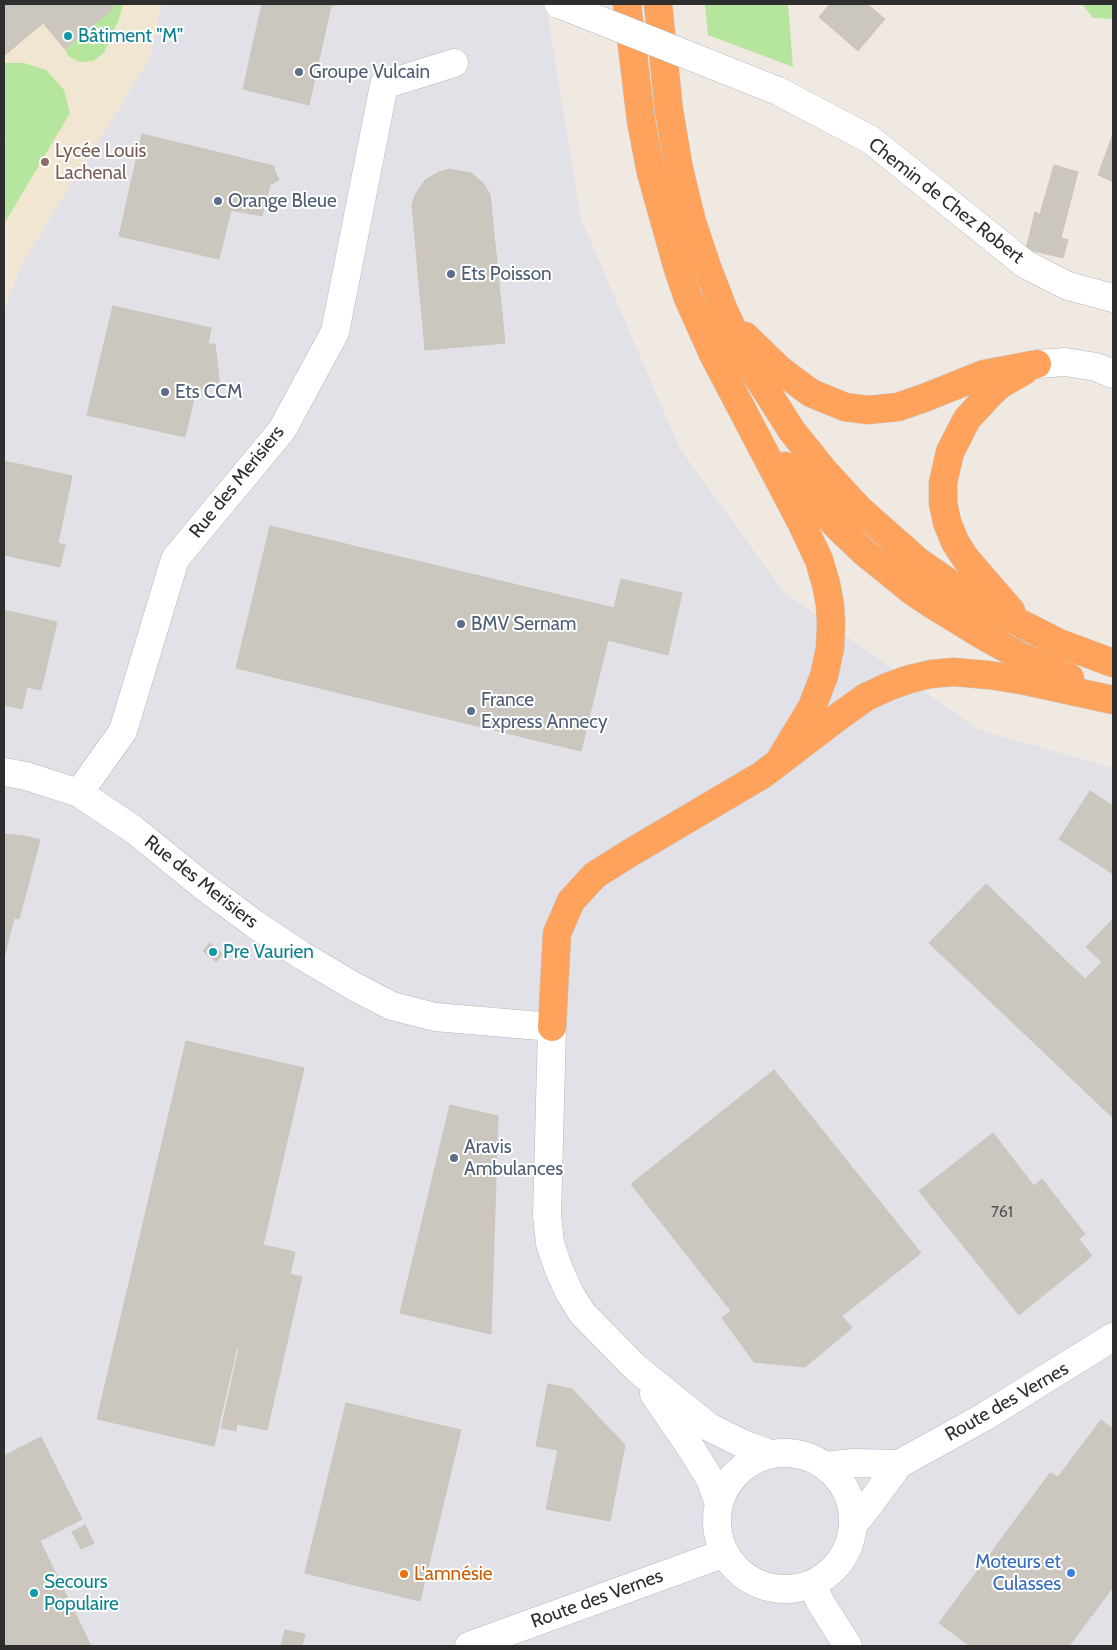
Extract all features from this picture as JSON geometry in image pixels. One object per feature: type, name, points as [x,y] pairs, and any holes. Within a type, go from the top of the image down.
[{"type":"highway","points":[[628,4],[641,121],[651,173],[678,268],[712,354],[802,524],[819,560],[830,605],[830,648],[824,676],[812,707],[780,760]]},
{"type":"highway","points":[[658,4],[668,111],[679,169],[704,258],[724,311],[748,362],[792,431],[854,504],[919,562],[996,612],[1059,643],[1113,663]]},
{"type":"highway","points":[[724,311],[761,353],[790,378],[811,393],[855,409],[878,410],[898,407],[984,374],[1037,364]]},
{"type":"highway","points":[[712,354],[746,412],[780,460],[818,506],[864,552],[912,591],[956,620],[1036,664],[1113,698]]},
{"type":"highway","points":[[1025,627],[970,564],[955,542],[947,522],[943,503],[943,484],[950,452],[957,435],[967,419],[1002,384],[1037,364]]},
{"type":"highway","points":[[552,1027],[557,933],[571,901],[595,875],[630,852],[762,775],[866,698],[896,684],[931,674],[954,672],[990,675],[1113,698]]},
{"type":"street","name":"Chemin de Chez Robert","points":[[559,4],[778,91],[872,140],[1025,264],[1068,286],[1113,298]]},
{"type":"street","name":"Rue des Merisiers","points":[[79,793],[123,731],[175,559],[282,430],[334,332],[384,85],[454,63]]},
{"type":"street","points":[[1037,364],[1065,362],[1096,367],[1113,374]]},
{"type":"street","name":"Rue des Merisiers","points":[[4,772],[26,776],[79,793],[133,829],[202,885],[256,925],[309,960],[392,1006],[435,1017],[552,1027]]},
{"type":"street","points":[[552,1027],[547,1216],[550,1243],[562,1275],[582,1313],[636,1368],[709,1427],[770,1454]]},
{"type":"street","name":"Route des Vernes","points":[[853,1525],[898,1464],[984,1417],[1113,1337]]},
{"type":"street","points":[[636,1368],[710,1479],[718,1503]]},
{"type":"street","points":[[778,1452],[795,1453],[825,1466],[837,1477],[846,1490],[851,1504],[853,1525],[849,1545],[842,1557],[828,1573],[811,1584],[786,1589],[762,1585],[750,1580],[731,1563],[718,1537],[716,1520],[718,1503],[725,1488],[735,1474],[747,1463],[762,1456],[778,1452]]},
{"type":"street","name":"Route des Vernes","points":[[825,1466],[853,1463],[898,1464]]},
{"type":"street","name":"Route des Vernes","points":[[469,1646],[725,1552]]},
{"type":"street","points":[[811,1584],[848,1646]]},
{"type":"shaded area","name":"Lycée Louis Lachenal","points":[[4,4],[161,4],[149,60],[21,265],[4,312]]},
{"type":"shaded area","points":[[161,4],[546,4],[581,219],[680,449],[784,592],[979,730],[1113,768],[1113,1646],[4,1646],[4,312],[21,265],[149,60]]},
{"type":"green space","points":[[110,4],[123,4],[119,19],[104,53],[93,61],[79,62],[68,56],[65,49],[113,9]]},
{"type":"green space","points":[[705,4],[788,4],[793,67],[708,35]]},
{"type":"green space","points":[[1082,4],[1113,4],[1113,19],[1093,18]]},
{"type":"green space","points":[[4,63],[24,63],[46,70],[64,90],[70,113],[4,224],[4,141],[6,139],[4,136]]},
{"type":"building","name":"Bâtiment \"M\"","points":[[4,4],[110,4],[114,8],[65,49],[43,23],[4,56]]},
{"type":"building","points":[[262,4],[341,4],[331,6],[309,105],[243,89]]},
{"type":"building","points":[[830,4],[867,4],[885,19],[858,51],[819,17]]},
{"type":"building","points":[[142,134],[274,166],[279,180],[270,185],[262,216],[231,210],[219,259],[119,236]]},
{"type":"building","points":[[1113,134],[1113,182],[1098,175]]},
{"type":"building","points":[[1054,165],[1078,172],[1061,238],[1068,240],[1063,258],[1026,249],[1035,212],[1040,214]]},
{"type":"building","points":[[449,169],[471,173],[482,182],[490,194],[505,343],[425,350],[412,205],[415,195],[425,180]]},
{"type":"building","points":[[113,306],[211,328],[208,344],[215,344],[220,387],[196,390],[185,437],[87,415]]},
{"type":"building","points":[[4,461],[72,476],[58,543],[65,545],[60,567],[4,555]]},
{"type":"building","name":"BMV Sernam","points":[[270,526],[614,608],[621,579],[682,593],[668,655],[608,640],[581,751],[236,668]]},
{"type":"building","points":[[4,610],[57,622],[41,690],[27,687],[22,709],[4,705]]},
{"type":"building","points":[[1090,791],[1113,806],[1113,874],[1059,839]]},
{"type":"building","points":[[4,834],[40,840],[19,919],[14,918],[4,958]]},
{"type":"building","points":[[986,884],[1085,979],[1102,962],[1086,947],[1113,919],[1113,1118],[929,943]]},
{"type":"building","name":"Pre Vaurien","points":[[210,943],[223,954],[216,962],[203,951]]},
{"type":"building","points":[[186,1041],[304,1068],[263,1245],[295,1252],[290,1274],[302,1277],[267,1430],[223,1421],[239,1348],[237,1347],[214,1446],[97,1419]]},
{"type":"building","points":[[774,1070],[921,1253],[842,1316],[852,1328],[805,1367],[754,1362],[722,1318],[731,1311],[631,1184]]},
{"type":"building","points":[[450,1105],[498,1116],[491,1334],[400,1313]]},
{"type":"building","points":[[993,1133],[1034,1186],[1042,1179],[1085,1234],[1079,1239],[1092,1256],[1019,1315],[919,1191]]},
{"type":"building","points":[[548,1384],[572,1389],[625,1445],[610,1521],[546,1509],[558,1450],[536,1446]]},
{"type":"building","points":[[346,1403],[461,1430],[420,1601],[305,1573]]},
{"type":"building","points":[[1101,1420],[1113,1429],[1113,1587],[1069,1646],[970,1646],[939,1623],[1050,1473],[1058,1477]]},
{"type":"building","points":[[223,1421],[237,1424],[236,1431],[221,1428]]},
{"type":"building","name":"Secours Populaire","points":[[41,1437],[82,1519],[40,1541],[91,1646],[4,1646],[4,1456]]},
{"type":"building","points":[[85,1525],[94,1543],[81,1549],[72,1532]]},
{"type":"building","points":[[285,1630],[305,1634],[302,1646],[281,1646]]},
{"type":"place","name":"Bâtiment \"M\"","points":[[68,36]]},
{"type":"place","name":"Groupe Vulcain","points":[[299,72]]},
{"type":"place","name":"Lycée Louis Lachenal","points":[[45,162]]},
{"type":"place","name":"Orange Bleue","points":[[218,201]]},
{"type":"place","name":"Ets Poisson","points":[[451,274]]},
{"type":"place","name":"Ets CCM","points":[[165,392]]},
{"type":"place","name":"BMV Sernam","points":[[461,624]]},
{"type":"place","name":"France Express Annecy","points":[[471,711]]},
{"type":"place","name":"Pre Vaurien","points":[[213,952]]},
{"type":"place","name":"Aravis Ambulances","points":[[454,1158]]},
{"type":"place","name":"Moteurs et Culasses","points":[[1071,1573]]},
{"type":"place","name":"L'amnésie","points":[[404,1574]]},
{"type":"place","name":"Secours Populaire","points":[[34,1593]]}]
